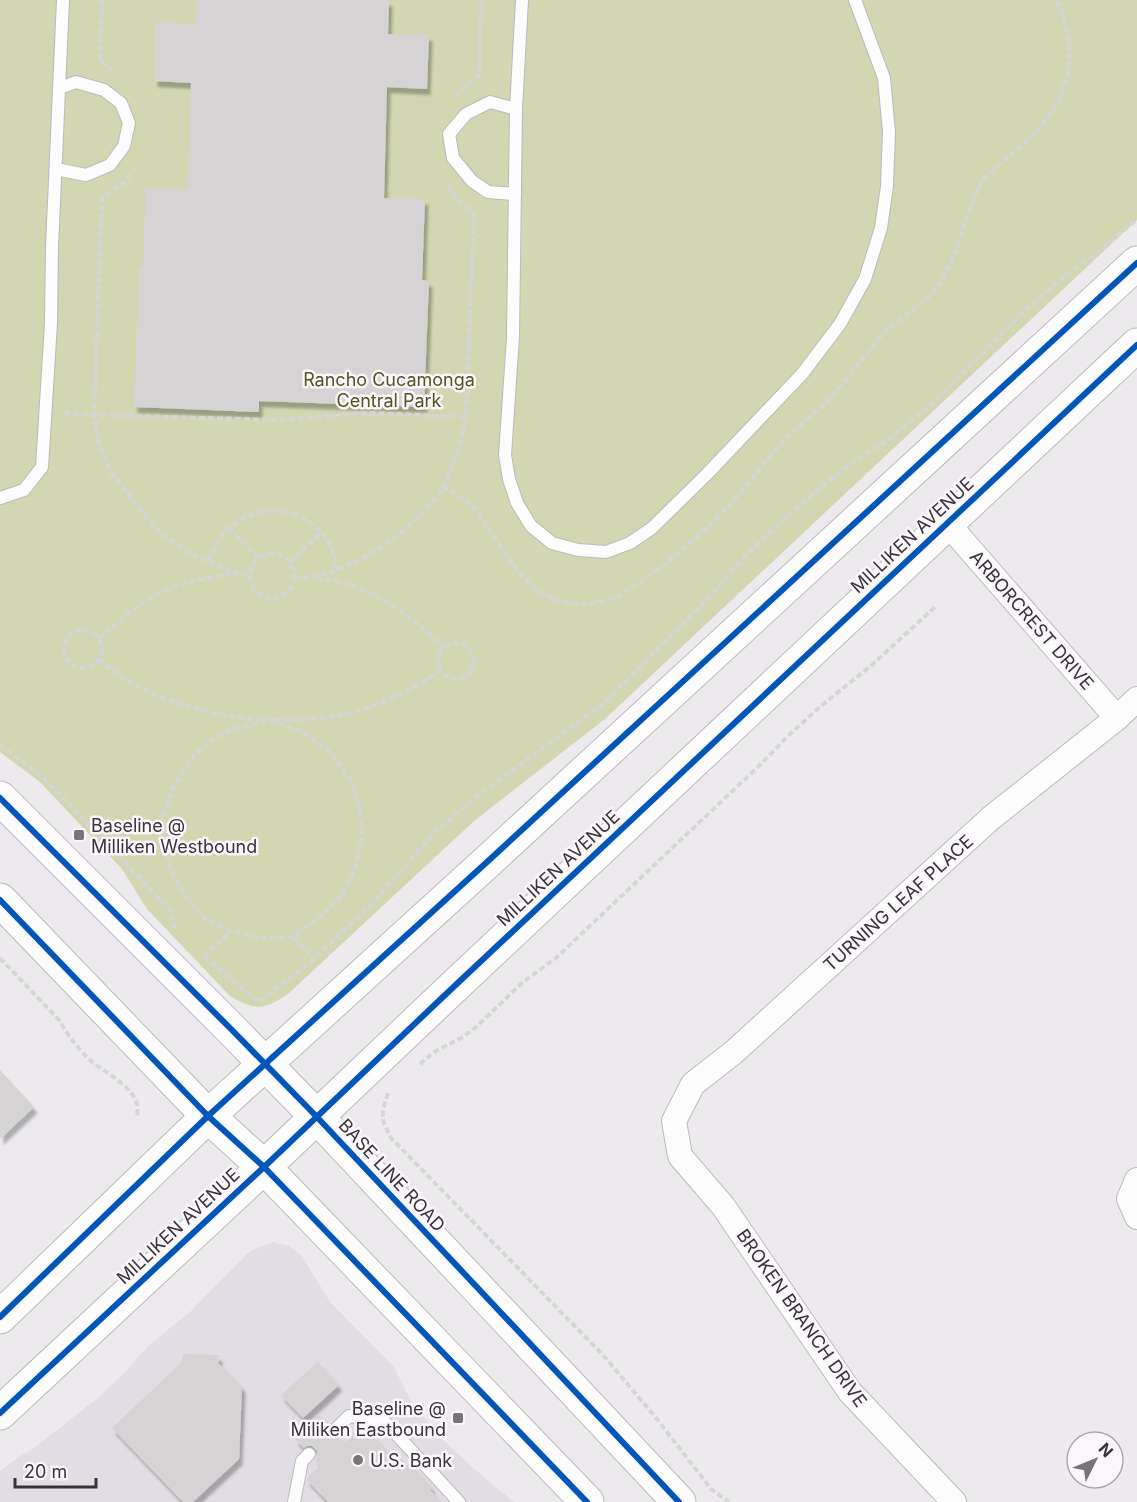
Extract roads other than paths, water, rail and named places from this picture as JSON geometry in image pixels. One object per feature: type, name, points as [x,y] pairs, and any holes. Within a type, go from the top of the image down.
[{"type":"main road","points":[[0,1317],[208,1116],[1137,263]]},
{"type":"main road","name":"MILLIKEN AVENUE","points":[[0,1413],[1137,345]]},
{"type":"main road","name":"BASE LINE ROAD","points":[[0,798],[266,1064],[679,1502]]},
{"type":"main road","points":[[0,900],[208,1116],[264,1167],[587,1502]]},
{"type":"street","name":"ARBORCREST DRIVE","points":[[947,523],[1117,718]]},
{"type":"street","name":"TURNING LEAF PLACE","points":[[674,1121],[693,1084],[734,1052],[991,818],[1117,718],[1137,699]]},
{"type":"street","name":"BROKEN BRANCH DRIVE","points":[[674,1121],[680,1156],[723,1206],[850,1392],[954,1502]]},
{"type":"lane","points":[[0,498],[24,490],[42,467],[51,323],[52,247],[63,0]]},
{"type":"lane","points":[[522,0],[516,109],[513,337],[505,455],[509,479],[517,503],[531,526],[552,543],[578,550],[606,552],[630,543],[652,528],[802,374],[840,324],[865,279],[881,228],[887,186],[889,132],[884,78],[855,0]]},
{"type":"lane","points":[[56,169],[86,175],[110,165],[124,146],[129,123],[121,103],[104,90],[76,82],[60,88]]},
{"type":"lane","points":[[515,194],[488,192],[472,181],[453,158],[449,134],[466,114],[490,102],[516,109]]},
{"type":"lane","points":[[334,1431],[349,1416],[384,1420],[459,1502]]},
{"type":"lane","points":[[294,1502],[302,1461],[309,1454]]},
{"type":"place","name":"Baseline @ Milliken Westbound","points":[[79,835]]},
{"type":"place","name":"Baseline @ Miliken Eastbound","points":[[458,1418]]},
{"type":"place","name":"U.S. Bank","points":[[358,1460]]},
{"type":"park label","name":"Rancho Cucamonga Central Park","points":[[389,389]]}]
